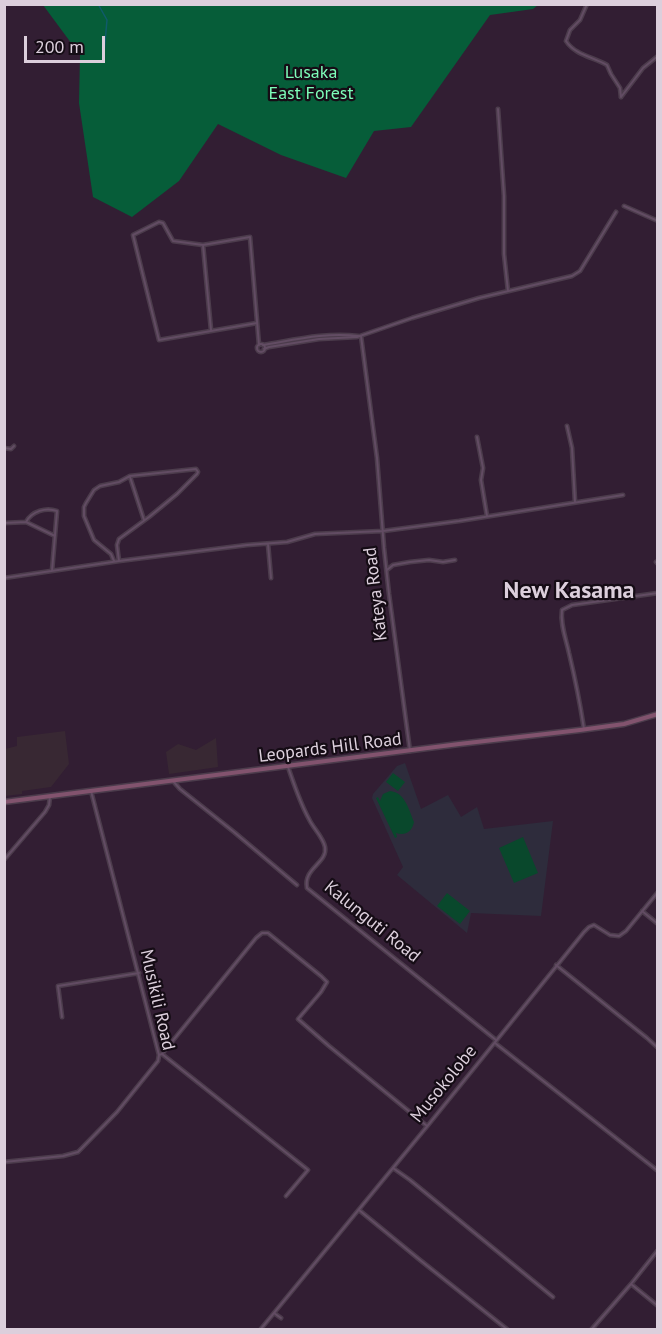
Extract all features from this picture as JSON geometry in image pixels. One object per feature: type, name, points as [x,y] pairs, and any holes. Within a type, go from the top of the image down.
[{"type":"main road","name":"Leopards Hill Road","points":[[4,802],[624,724],[657,714]]},
{"type":"street","points":[[587,4],[580,20],[570,30],[566,41],[579,53],[607,65],[610,74],[620,88],[621,97],[643,68],[657,56]]},
{"type":"street","points":[[498,109],[504,196],[504,254],[508,291]]},
{"type":"street","points":[[624,206],[657,221]]},
{"type":"street","points":[[359,336],[319,337],[261,345],[257,348],[262,352],[268,347],[319,339],[359,336],[474,300],[576,274],[616,212]]},
{"type":"street","points":[[256,323],[159,340],[133,235],[159,222],[163,223],[173,241],[203,245],[250,237],[256,323],[264,349]]},
{"type":"street","points":[[203,245],[211,330]]},
{"type":"street","name":"Kateya Road","points":[[359,336],[374,432],[387,570],[410,751]]},
{"type":"street","points":[[567,426],[573,455],[575,502]]},
{"type":"street","points":[[477,437],[483,468],[481,480],[487,516]]},
{"type":"street","points":[[4,448],[9,449],[14,446]]},
{"type":"street","points":[[114,561],[111,554],[102,548],[93,537],[84,516],[84,507],[90,495],[97,488],[119,482],[130,476],[196,469],[198,472],[177,494],[119,539],[117,545],[119,561]]},
{"type":"street","points":[[130,476],[144,520]]},
{"type":"street","points":[[4,578],[114,561],[293,541],[315,534],[383,531],[459,521],[623,495]]},
{"type":"street","points":[[26,522],[31,515],[39,511],[50,509],[58,513],[52,570]]},
{"type":"street","points":[[4,523],[26,522],[53,533],[55,536]]},
{"type":"street","points":[[268,544],[271,578]]},
{"type":"street","points":[[387,570],[393,565],[410,562],[456,560]]},
{"type":"street","points":[[584,729],[561,617],[562,610],[572,605],[657,593]]},
{"type":"street","name":"Kalunguti Road","points":[[288,767],[306,814],[325,847],[324,855],[307,877],[308,888],[495,1042]]},
{"type":"street","points":[[173,781],[297,885]]},
{"type":"street","name":"Musikili Road","points":[[4,1162],[63,1156],[78,1152],[131,1095],[158,1061],[160,1054],[91,791]]},
{"type":"street","points":[[4,860],[45,812],[50,796]]},
{"type":"street","name":"Musokolobe","points":[[260,1329],[589,927],[594,925],[610,935],[620,936],[657,892]]},
{"type":"street","points":[[642,911],[657,924]]},
{"type":"street","points":[[286,1196],[308,1170],[160,1054],[262,933],[268,933],[327,982],[298,1019],[428,1126]]},
{"type":"street","points":[[556,965],[657,1048]]},
{"type":"street","points":[[62,1017],[58,986],[139,973]]},
{"type":"street","points":[[495,1042],[657,1171]]},
{"type":"street","points":[[393,1168],[554,1297]]},
{"type":"street","points":[[359,1210],[508,1329]]},
{"type":"street","points":[[591,1329],[631,1284],[657,1250]]},
{"type":"street","points":[[631,1284],[657,1306]]},
{"type":"street","points":[[274,1313],[281,1318]]},
{"type":"shaded area","points":[[65,731],[69,764],[51,787],[5,796],[5,749],[17,746],[17,737]]},
{"type":"shaded area","points":[[216,738],[218,767],[169,774],[166,752],[178,744],[196,750]]},
{"type":"shaded area","points":[[405,763],[421,809],[448,795],[461,817],[477,807],[484,829],[553,821],[541,916],[471,913],[467,933],[397,875],[403,867],[372,798],[397,766]]},
{"type":"green space","name":"Lusaka East Forest","points":[[43,5],[538,5],[533,9],[490,15],[411,127],[374,131],[346,178],[281,155],[218,124],[179,181],[132,217],[93,197],[79,103],[80,55]]},
{"type":"green space","points":[[393,773],[405,782],[398,791],[386,782]]},
{"type":"green space","points":[[390,791],[403,798],[414,822],[410,831],[402,834],[396,833],[395,838],[376,798],[378,797],[380,801],[383,794]]},
{"type":"green space","points":[[523,837],[538,873],[514,883],[499,848]]},
{"type":"green space","points":[[447,893],[470,911],[460,924],[437,906]]},
{"type":"waterway","points":[[98,4],[107,20],[104,53]]},
{"type":"district","name":"New Kasama","points":[[569,591]]}]
